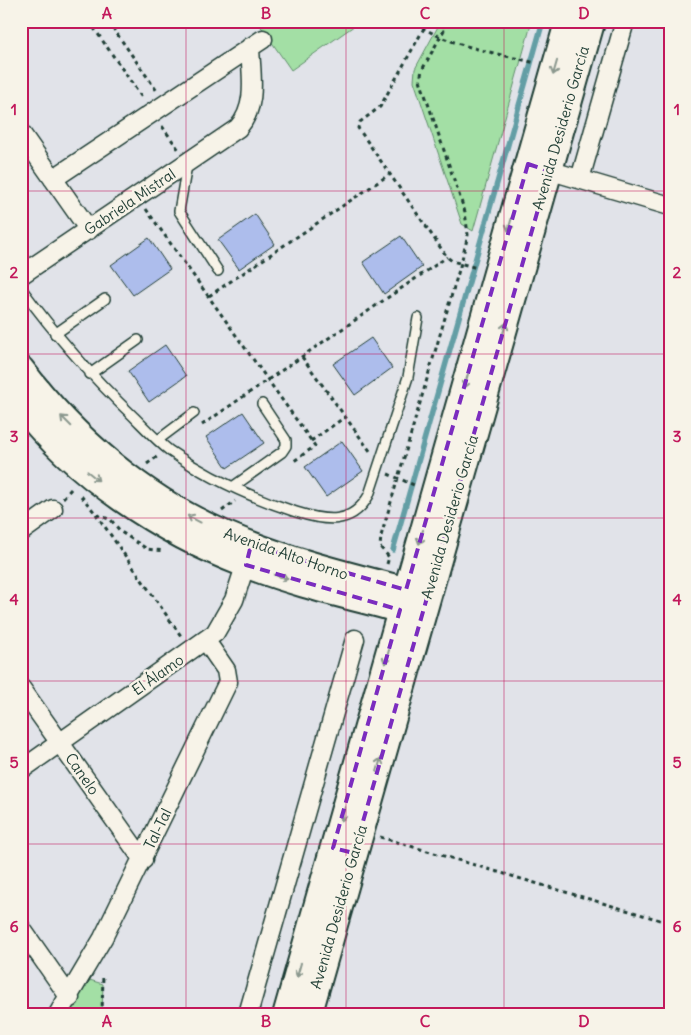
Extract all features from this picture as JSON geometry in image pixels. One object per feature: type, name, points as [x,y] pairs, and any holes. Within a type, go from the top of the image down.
[{"type":"main road","name":"Avenida Desiderio García","points":[[538,167],[568,21]]},
{"type":"main road","name":"Avenida Desiderio García","points":[[309,1014],[349,844],[414,603],[500,266],[592,21]]},
{"type":"main road","name":"Avenida Alto Horno","points":[[21,369],[78,433],[128,477],[248,555]]},
{"type":"main road","name":"Avenida Alto Horno","points":[[21,405],[66,452],[115,493],[185,538],[414,603]]},
{"type":"main road","name":"Avenida Desiderio García","points":[[286,1014],[349,844]]},
{"type":"street","points":[[580,180],[625,21]]},
{"type":"street","name":"Gabriela Mistral","points":[[21,275],[238,128],[247,116],[252,100],[257,43],[159,108]]},
{"type":"street","points":[[53,179],[159,108]]},
{"type":"street","points":[[21,133],[89,230]]},
{"type":"street","points":[[538,167],[670,206]]},
{"type":"street","points":[[21,532],[53,509]]},
{"type":"street","name":"El Álamo","points":[[21,770],[199,646],[229,613],[248,555]]},
{"type":"street","points":[[248,1014],[355,639]]},
{"type":"street","name":"Tal-Tal","points":[[58,1014],[70,998],[143,860],[228,682],[226,670],[199,646]]},
{"type":"street","name":"Canelo","points":[[21,688],[143,860]]},
{"type":"street","points":[[21,928],[70,998]]},
{"type":"lane","points":[[187,162],[179,211],[218,271]]},
{"type":"lane","points":[[21,288],[55,334],[90,374],[167,449],[192,465],[247,493],[303,514],[328,520],[342,519],[355,513],[365,502],[408,376],[418,318]]},
{"type":"lane","points":[[55,334],[105,299]]},
{"type":"lane","points":[[90,374],[138,340]]},
{"type":"lane","points":[[234,486],[282,452],[286,446],[286,440],[262,404]]},
{"type":"lane","points":[[158,440],[194,413]]},
{"type":"path","points":[[89,21],[159,108]]},
{"type":"path","points":[[108,21],[159,108],[187,162]]},
{"type":"path","points":[[417,21],[423,30],[440,38],[536,63]]},
{"type":"path","points":[[428,21],[380,107],[358,124],[358,128],[446,257],[468,266],[500,266]]},
{"type":"path","points":[[209,296],[390,174]]},
{"type":"path","points":[[137,196],[315,446],[292,462]]},
{"type":"path","points":[[198,428],[446,257]]},
{"type":"path","points":[[302,357],[379,464],[391,477],[415,485]]},
{"type":"path","points":[[311,441],[345,417]]},
{"type":"path","points":[[142,468],[167,449]]},
{"type":"path","points":[[219,513],[247,493]]},
{"type":"path","points":[[96,514],[199,646]]},
{"type":"path","points":[[349,844],[670,923]]},
{"type":"highlighted area","points":[[528,164],[549,171],[354,853],[333,848],[400,610],[246,565],[251,545],[406,590]]},
{"type":"green space","points":[[257,21],[361,21],[291,70]]},
{"type":"green space","points":[[441,21],[532,21],[473,231],[462,224],[414,81],[415,69]]},
{"type":"green space","points":[[86,979],[103,984],[102,1014],[67,1014]]},
{"type":"building","points":[[255,214],[275,244],[239,269],[218,240]]},
{"type":"building","points":[[401,236],[422,267],[384,294],[363,262]]},
{"type":"building","points":[[149,238],[170,269],[133,295],[111,265]]},
{"type":"building","points":[[371,338],[392,368],[355,395],[333,364]]},
{"type":"building","points":[[165,345],[186,376],[149,402],[128,371]]},
{"type":"building","points":[[243,412],[264,443],[227,468],[206,437]]},
{"type":"building","points":[[342,441],[363,471],[326,497],[305,467]]},
{"type":"waterway","points":[[393,550],[543,21]]}]
